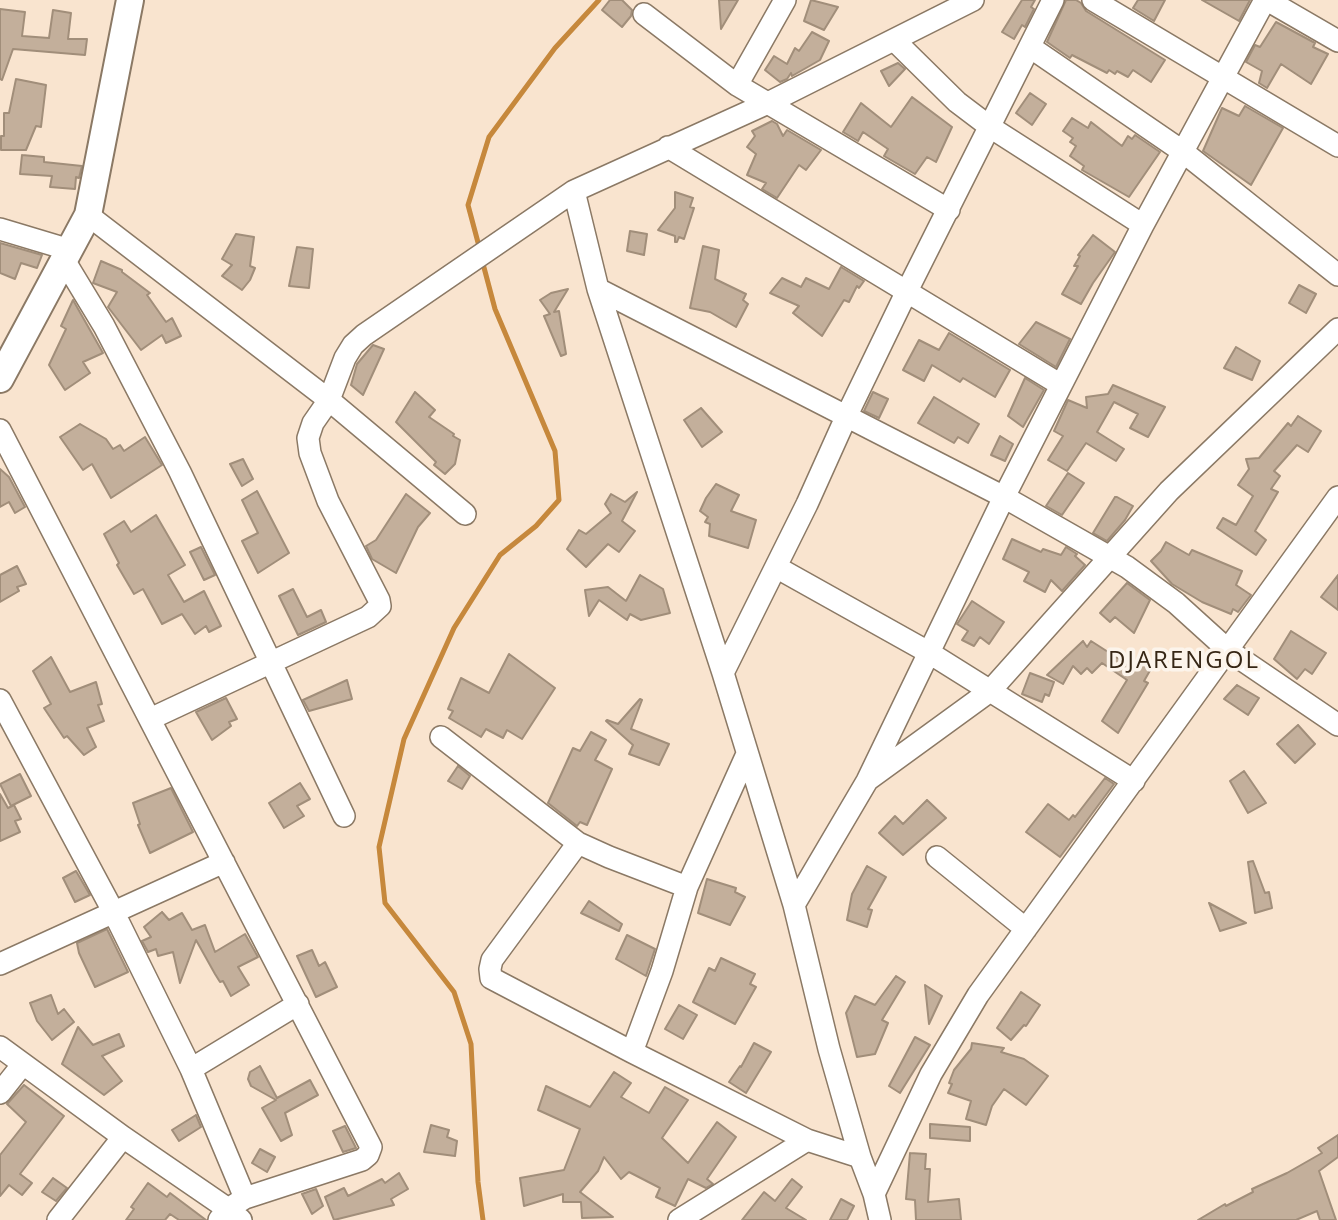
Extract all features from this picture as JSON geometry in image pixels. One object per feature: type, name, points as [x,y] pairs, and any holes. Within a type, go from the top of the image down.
[{"type":"street","points":[[0,379],[88,215],[130,0]]},
{"type":"street","points":[[737,85],[785,0]]},
{"type":"street","points":[[150,719],[368,617],[380,606],[328,501],[310,453],[308,438],[313,423],[329,400],[345,358],[353,345],[364,335],[574,191],[768,103],[973,0]]},
{"type":"street","points":[[723,673],[907,291],[1053,0]]},
{"type":"street","points":[[1093,0],[1338,146]]},
{"type":"street","points":[[794,905],[867,781],[1061,385],[1182,151],[1266,0],[1338,41]]},
{"type":"street","points":[[644,15],[737,85],[949,210]]},
{"type":"street","points":[[894,40],[957,102],[990,127],[1143,225]]},
{"type":"street","points":[[1030,47],[1182,151],[1338,275]]},
{"type":"street","points":[[668,147],[1061,385]]},
{"type":"street","points":[[574,191],[598,289],[723,673],[794,905],[829,1049],[880,1220]]},
{"type":"street","points":[[88,215],[329,400],[465,513]]},
{"type":"street","points":[[0,229],[67,255],[180,472],[344,816]]},
{"type":"street","points":[[598,289],[1004,497],[1109,557],[1176,603],[1229,651],[1338,725]]},
{"type":"street","points":[[867,781],[990,691],[1169,491],[1338,328]]},
{"type":"street","points":[[0,430],[371,1147],[362,1160],[233,1212]]},
{"type":"street","points":[[874,1194],[931,1074],[978,995],[1337,501]]},
{"type":"street","points":[[776,567],[928,652],[1134,781]]},
{"type":"street","points":[[0,700],[113,911],[191,1069],[233,1212]]},
{"type":"street","points":[[441,737],[578,843],[687,887]]},
{"type":"street","points":[[632,1052],[662,971],[687,887],[747,754]]},
{"type":"street","points":[[578,843],[492,960],[489,969],[491,978],[807,1140],[860,1157]]},
{"type":"street","points":[[937,857],[1026,929]]},
{"type":"street","points":[[0,964],[224,862]]},
{"type":"street","points":[[191,1069],[298,1004]]},
{"type":"street","points":[[0,1047],[122,1137],[233,1212]]},
{"type":"street","points":[[0,1093],[23,1064]]},
{"type":"street","points":[[58,1220],[122,1137]]},
{"type":"street","points":[[679,1220],[807,1140]]},
{"type":"building","points":[[610,0],[622,0],[632,10],[631,16],[622,27],[602,10]]},
{"type":"building","points":[[719,0],[738,0],[721,29]]},
{"type":"building","points":[[811,0],[838,7],[824,30],[804,21]]},
{"type":"building","points":[[1022,0],[1035,0],[1031,7],[1034,9],[1025,27],[1022,25],[1014,39],[1002,32]]},
{"type":"building","points":[[1066,0],[1081,3],[1086,11],[1165,60],[1151,82],[1133,70],[1128,77],[1117,71],[1115,74],[1109,70],[1107,73],[1072,55],[1070,58],[1047,42]]},
{"type":"building","points":[[1138,0],[1165,0],[1154,21],[1133,8]]},
{"type":"building","points":[[1202,0],[1250,0],[1239,21]]},
{"type":"building","points":[[0,9],[25,12],[22,36],[49,38],[53,10],[71,13],[68,39],[87,39],[85,55],[13,49],[2,80],[0,79]]},
{"type":"building","points":[[1276,22],[1315,43],[1313,47],[1328,54],[1311,84],[1281,64],[1267,88],[1259,83],[1262,71],[1246,62],[1255,45],[1260,47]]},
{"type":"building","points":[[812,32],[829,41],[820,60],[792,76],[791,73],[787,79],[780,82],[765,70],[774,56],[787,64],[795,48],[799,51]]},
{"type":"building","points":[[898,63],[905,69],[889,86],[881,71]]},
{"type":"building","points":[[16,79],[46,85],[41,127],[36,126],[26,150],[1,150],[4,113],[9,113]]},
{"type":"building","points":[[1030,93],[1046,104],[1032,125],[1016,113]]},
{"type":"building","points":[[912,97],[952,127],[936,162],[927,157],[915,174],[884,156],[888,149],[863,132],[858,141],[843,132],[861,103],[891,127]]},
{"type":"building","points":[[1245,106],[1283,128],[1251,185],[1203,151],[1222,108],[1239,116]]},
{"type":"building","points":[[1072,118],[1088,128],[1091,122],[1122,146],[1128,136],[1132,139],[1135,135],[1160,152],[1129,197],[1082,170],[1084,166],[1070,156],[1076,146],[1070,142],[1073,138],[1063,131]]},
{"type":"building","points":[[772,121],[777,124],[783,136],[787,130],[821,150],[806,170],[799,165],[777,198],[762,189],[766,183],[747,175],[756,154],[747,147],[755,136],[752,131]]},
{"type":"building","points":[[22,155],[44,157],[44,162],[82,166],[79,178],[76,177],[75,189],[50,187],[52,176],[20,174]]},
{"type":"building","points":[[675,192],[693,198],[690,207],[694,208],[684,239],[679,237],[677,242],[675,236],[658,230],[675,208]]},
{"type":"building","points":[[630,231],[647,234],[644,255],[627,251]]},
{"type":"building","points":[[236,234],[254,237],[250,266],[255,268],[242,290],[222,276],[232,265],[222,259]]},
{"type":"building","points":[[1093,235],[1115,252],[1081,304],[1062,294],[1078,266],[1074,266],[1080,256],[1078,255]]},
{"type":"building","points":[[0,243],[42,255],[37,268],[21,263],[15,279],[0,273]]},
{"type":"building","points":[[703,246],[719,250],[715,279],[746,294],[743,300],[748,304],[736,327],[710,312],[690,308]]},
{"type":"building","points":[[297,247],[313,249],[309,288],[289,286]]},
{"type":"building","points":[[101,261],[122,270],[150,293],[147,295],[166,322],[172,318],[181,336],[166,343],[162,335],[141,350],[108,307],[117,292],[93,283]]},
{"type":"building","points":[[841,267],[864,281],[859,288],[857,286],[849,302],[844,300],[822,336],[793,313],[799,306],[770,293],[782,278],[801,287],[806,278],[829,289]]},
{"type":"building","points":[[1299,285],[1316,294],[1306,313],[1289,303]]},
{"type":"building","points":[[568,289],[554,312],[559,311],[566,354],[561,356],[544,316],[550,314],[540,300],[551,293]]},
{"type":"building","points":[[73,300],[103,353],[83,362],[90,373],[65,390],[49,365],[66,329],[61,326]]},
{"type":"building","points":[[1036,322],[1070,339],[1056,367],[1019,344]]},
{"type":"building","points":[[949,333],[1010,370],[995,397],[963,378],[960,382],[932,365],[924,381],[903,370],[919,340],[939,350]]},
{"type":"building","points":[[373,345],[384,349],[363,395],[351,385],[357,364]]},
{"type":"building","points":[[1236,347],[1260,361],[1252,380],[1224,368]]},
{"type":"building","points":[[1025,378],[1044,390],[1023,427],[1008,416]]},
{"type":"building","points":[[1113,385],[1165,407],[1148,437],[1130,428],[1138,414],[1114,402],[1097,432],[1124,449],[1116,461],[1086,443],[1067,471],[1048,460],[1063,436],[1054,431],[1068,400],[1087,408],[1086,397],[1108,394]]},
{"type":"building","points":[[415,392],[435,410],[429,417],[460,440],[455,464],[445,474],[396,422]]},
{"type":"building","points":[[873,392],[888,399],[879,418],[864,411]]},
{"type":"building","points":[[934,397],[979,424],[968,443],[958,437],[954,443],[918,423]]},
{"type":"building","points":[[701,408],[722,432],[702,447],[684,420]]},
{"type":"building","points":[[1298,416],[1321,431],[1308,452],[1297,445],[1274,471],[1280,476],[1271,489],[1278,492],[1255,531],[1266,540],[1256,555],[1217,528],[1223,518],[1236,525],[1253,496],[1238,485],[1249,469],[1246,459],[1259,458],[1288,423],[1291,426]]},
{"type":"building","points":[[80,424],[106,439],[113,449],[120,445],[124,451],[145,437],[162,465],[111,498],[92,464],[83,470],[60,437]]},
{"type":"building","points":[[1000,436],[1013,444],[1005,461],[991,455]]},
{"type":"building","points":[[243,459],[253,479],[242,486],[230,464]]},
{"type":"building","points":[[0,469],[9,477],[25,507],[15,513],[9,502],[0,507]]},
{"type":"building","points":[[1068,473],[1084,483],[1062,515],[1046,506]]},
{"type":"building","points":[[716,484],[739,495],[731,511],[756,520],[748,548],[709,536],[710,524],[705,522],[708,517],[700,511]]},
{"type":"building","points":[[257,491],[289,553],[258,573],[242,541],[258,533],[242,500]]},
{"type":"building","points":[[637,492],[622,521],[635,531],[619,552],[608,544],[586,567],[567,549],[579,530],[586,534],[611,513],[605,504],[611,494],[625,502]]},
{"type":"building","points":[[406,494],[430,513],[418,527],[396,573],[372,559],[366,546],[376,540]]},
{"type":"building","points":[[1115,497],[1133,506],[1107,541],[1093,533]]},
{"type":"building","points":[[156,515],[185,565],[168,575],[184,602],[204,591],[221,626],[209,632],[206,626],[195,634],[182,614],[162,624],[143,589],[134,594],[117,565],[119,563],[104,534],[124,521],[131,532]]},
{"type":"building","points":[[1012,539],[1041,552],[1043,549],[1061,555],[1066,547],[1077,554],[1075,556],[1085,565],[1062,591],[1051,580],[1045,592],[1024,581],[1029,572],[1003,559]]},
{"type":"building","points":[[1166,542],[1189,555],[1192,550],[1242,571],[1236,585],[1251,595],[1238,612],[1233,609],[1231,614],[1202,602],[1172,584],[1151,561]]},
{"type":"building","points":[[201,547],[215,575],[204,580],[190,552]]},
{"type":"building","points":[[17,566],[26,584],[17,587],[19,591],[0,602],[0,575]]},
{"type":"building","points":[[640,575],[663,589],[670,613],[641,620],[630,614],[627,620],[599,600],[589,616],[585,590],[608,587],[626,601]]},
{"type":"building","points":[[1338,575],[1338,610],[1321,597]]},
{"type":"building","points":[[1127,583],[1150,600],[1134,633],[1115,617],[1110,622],[1100,613]]},
{"type":"building","points":[[293,589],[307,617],[321,610],[326,622],[298,635],[279,596]]},
{"type":"building","points":[[972,601],[1004,622],[989,644],[980,637],[974,646],[962,640],[968,631],[957,624]]},
{"type":"building","points":[[1291,631],[1326,653],[1312,674],[1305,669],[1297,679],[1274,659]]},
{"type":"building","points":[[1083,641],[1087,647],[1091,641],[1133,668],[1140,658],[1152,667],[1144,681],[1148,683],[1118,733],[1102,721],[1127,680],[1102,663],[1092,673],[1087,668],[1081,674],[1073,666],[1063,684],[1047,675]]},
{"type":"building","points":[[509,654],[555,688],[522,739],[507,730],[503,738],[486,729],[481,737],[449,718],[453,711],[448,709],[461,678],[489,693]]},
{"type":"building","points":[[51,657],[70,692],[96,682],[102,704],[98,705],[104,721],[87,728],[96,747],[84,755],[67,736],[64,738],[44,708],[51,704],[33,671]]},
{"type":"building","points":[[1030,673],[1054,682],[1049,696],[1045,694],[1042,702],[1022,694]]},
{"type":"building","points":[[347,680],[352,699],[309,711],[303,700]]},
{"type":"building","points":[[1237,685],[1259,698],[1248,715],[1224,699]]},
{"type":"building","points":[[226,698],[237,719],[229,722],[231,726],[212,740],[196,712]]},
{"type":"building","points":[[640,699],[642,700],[631,729],[669,744],[659,765],[629,754],[633,745],[606,721],[618,724]]},
{"type":"building","points":[[1298,725],[1315,744],[1295,763],[1277,744]]},
{"type":"building","points":[[591,732],[606,740],[595,760],[612,769],[587,825],[580,822],[577,826],[548,803],[573,748],[580,751]]},
{"type":"building","points":[[458,766],[470,776],[462,789],[448,781]]},
{"type":"building","points":[[1244,771],[1266,803],[1248,813],[1230,781]]},
{"type":"building","points":[[20,774],[31,796],[11,806],[0,784]]},
{"type":"building","points":[[1105,778],[1114,784],[1060,857],[1026,832],[1048,804],[1069,820],[1073,815],[1075,817]]},
{"type":"building","points":[[300,783],[310,799],[297,806],[304,816],[284,828],[269,803]]},
{"type":"building","points":[[171,788],[193,832],[150,853],[138,825],[140,824],[133,803]]},
{"type":"building","points":[[0,794],[8,808],[14,805],[21,819],[15,821],[20,832],[0,841]]},
{"type":"building","points":[[927,800],[946,818],[903,855],[879,833],[895,816],[903,824]]},
{"type":"building","points":[[1253,861],[1265,893],[1269,892],[1272,908],[1255,913],[1248,862]]},
{"type":"building","points":[[867,866],[886,877],[868,909],[872,910],[867,927],[847,920],[852,894]]},
{"type":"building","points":[[76,871],[90,895],[75,902],[63,878]]},
{"type":"building","points":[[707,879],[736,888],[735,892],[745,897],[730,925],[698,913]]},
{"type":"building","points":[[589,901],[622,924],[619,931],[581,913]]},
{"type":"building","points":[[1209,903],[1246,923],[1220,931]]},
{"type":"building","points":[[162,912],[169,920],[182,913],[192,930],[205,925],[215,952],[245,934],[258,957],[238,967],[249,985],[231,996],[196,940],[180,983],[173,952],[158,956],[156,949],[148,952],[142,941],[151,937],[144,927]]},
{"type":"building","points":[[107,929],[128,972],[95,987],[77,943]]},
{"type":"building","points":[[627,935],[655,949],[646,976],[616,959]]},
{"type":"building","points":[[312,950],[319,966],[325,962],[337,987],[316,997],[297,956]]},
{"type":"building","points":[[721,958],[755,974],[750,984],[756,987],[735,1024],[693,1002],[709,968],[715,971]]},
{"type":"building","points":[[896,976],[905,982],[882,1020],[888,1023],[875,1054],[857,1057],[846,1013],[855,996],[875,1005]]},
{"type":"building","points":[[925,985],[942,996],[929,1024]]},
{"type":"building","points":[[1021,992],[1040,1005],[1026,1026],[1011,1040],[997,1028]]},
{"type":"building","points":[[51,995],[58,1014],[64,1009],[74,1022],[52,1040],[37,1021],[30,1003]]},
{"type":"building","points":[[679,1005],[697,1015],[683,1039],[665,1029]]},
{"type":"building","points":[[78,1027],[93,1045],[119,1034],[124,1046],[102,1056],[122,1081],[104,1095],[62,1064]]},
{"type":"building","points":[[915,1037],[930,1045],[900,1093],[889,1086]]},
{"type":"building","points":[[754,1043],[771,1052],[746,1093],[729,1082]]},
{"type":"building","points":[[972,1043],[1004,1048],[1001,1052],[1024,1059],[1048,1076],[1026,1105],[1004,1089],[992,1106],[986,1125],[966,1119],[971,1101],[948,1093],[954,1070],[971,1049]]},
{"type":"building","points":[[260,1066],[277,1098],[310,1080],[318,1095],[285,1113],[292,1135],[281,1141],[262,1108],[276,1100],[251,1086],[248,1079],[250,1072]]},
{"type":"building","points":[[614,1072],[631,1083],[621,1097],[649,1113],[665,1087],[688,1100],[662,1138],[688,1163],[717,1122],[736,1137],[707,1179],[713,1184],[706,1188],[688,1179],[675,1206],[656,1197],[660,1188],[629,1172],[621,1179],[604,1157],[598,1171],[580,1192],[613,1217],[582,1218],[581,1202],[563,1202],[563,1194],[524,1206],[520,1178],[564,1170],[580,1129],[538,1110],[546,1086],[590,1107]]},
{"type":"building","points":[[24,1085],[64,1116],[20,1174],[32,1183],[22,1195],[9,1185],[0,1196],[0,1155],[26,1122],[7,1104]]},
{"type":"building","points":[[196,1115],[201,1127],[179,1141],[172,1130]]},
{"type":"building","points":[[930,1124],[970,1127],[970,1141],[930,1138]]},
{"type":"building","points":[[431,1125],[449,1130],[447,1137],[457,1141],[455,1156],[424,1152]]},
{"type":"building","points":[[345,1126],[356,1148],[343,1152],[333,1131]]},
{"type":"building","points":[[1338,1135],[1338,1157],[1319,1171],[1336,1220],[1320,1220],[1317,1211],[1296,1220],[1198,1220],[1322,1153],[1318,1148]]},
{"type":"building","points":[[260,1149],[275,1157],[267,1172],[252,1163]]},
{"type":"building","points":[[910,1153],[926,1154],[925,1169],[930,1169],[928,1202],[959,1199],[961,1220],[916,1220],[915,1200],[906,1199]]},
{"type":"building","points":[[399,1173],[408,1189],[391,1199],[394,1205],[334,1220],[325,1197],[344,1188],[348,1196],[382,1179],[385,1183]]},
{"type":"building","points":[[53,1178],[67,1188],[56,1201],[42,1192]]},
{"type":"building","points":[[792,1179],[802,1187],[786,1208],[806,1220],[742,1220],[764,1192],[775,1201]]},
{"type":"building","points":[[148,1183],[167,1197],[170,1193],[206,1220],[179,1220],[170,1214],[165,1220],[126,1220],[134,1209],[131,1207]]},
{"type":"building","points":[[316,1189],[323,1206],[312,1214],[302,1194]]},
{"type":"building","points":[[841,1199],[854,1206],[847,1220],[830,1220]]},
{"type":"waterway","points":[[480,250],[468,205],[489,137],[555,48],[599,0]]},
{"type":"waterway","points":[[482,260],[495,309],[555,451],[559,500],[536,526],[500,555],[454,628],[404,739],[379,847],[385,903],[454,992],[471,1044],[478,1182],[483,1220]]},
{"type":"district","name":"DJARENGOL","points":[[1184,661]]}]
